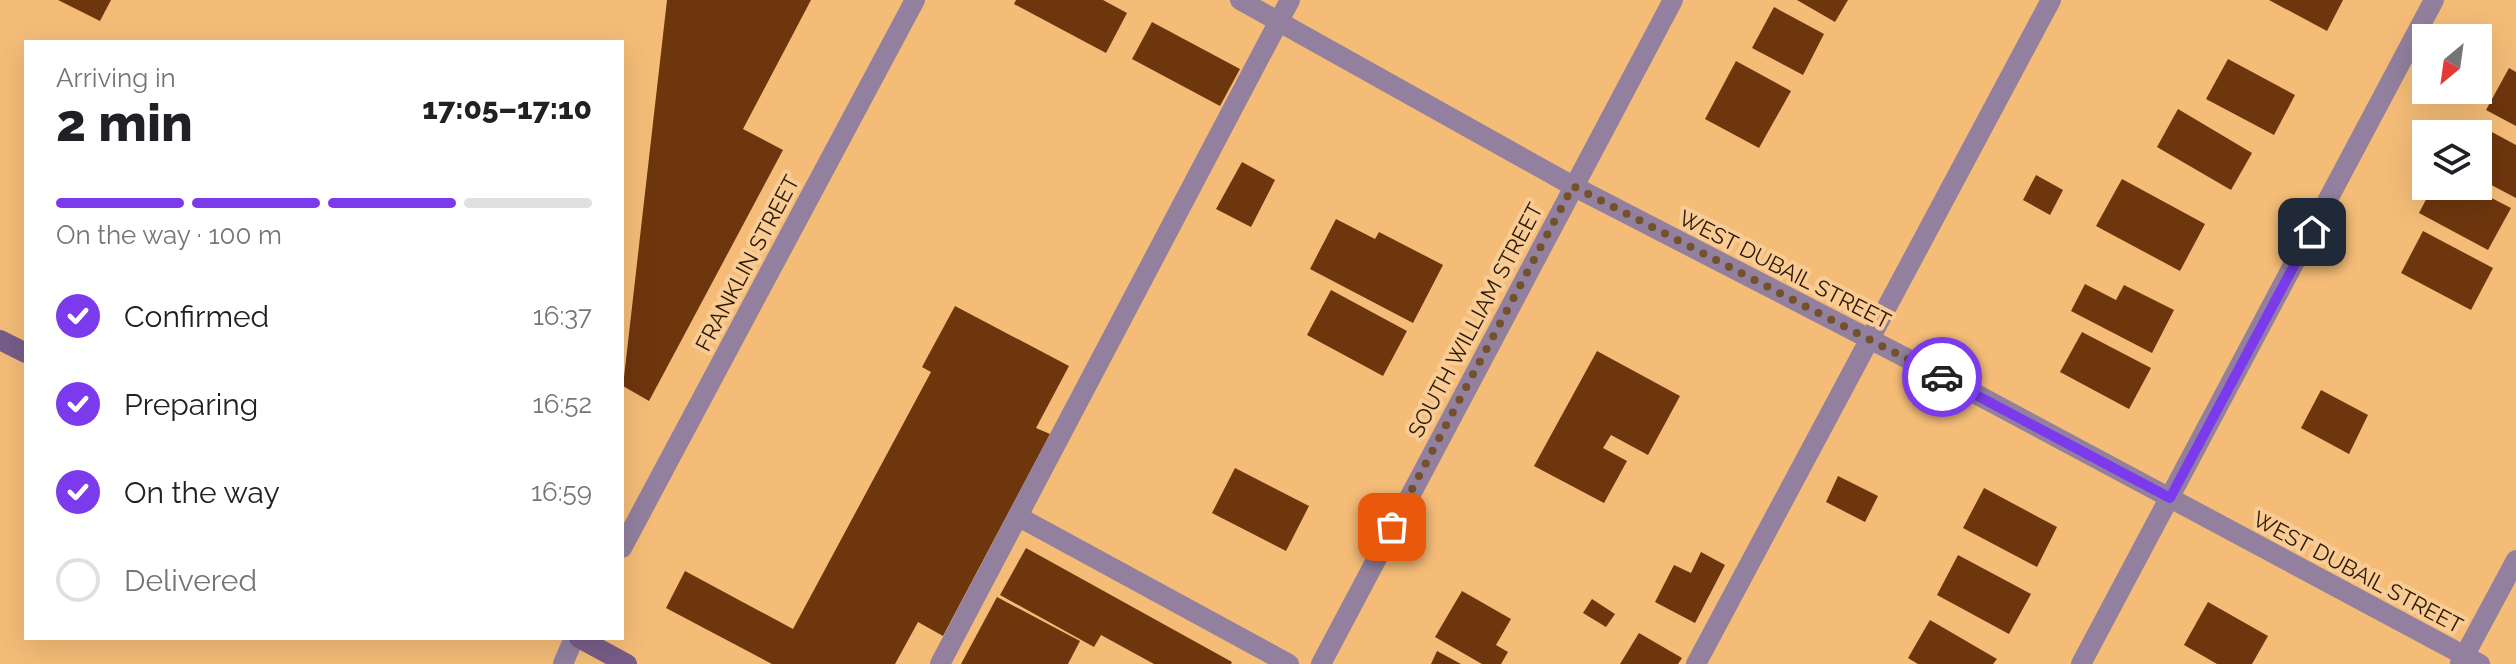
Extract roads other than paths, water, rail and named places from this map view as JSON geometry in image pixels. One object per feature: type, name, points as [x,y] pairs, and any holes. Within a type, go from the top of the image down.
[{"type":"street","name":"FRANKLIN STREET","points":[[624,544],[915,0]]},
{"type":"street","name":"WEST DUBAIL STREET","points":[[1240,0],[1573,186],[2170,498],[2468,661]]},
{"type":"street","points":[[940,664],[1290,0]]},
{"type":"street","name":"SOUTH WILLIAM STREET","points":[[1321,664],[1673,0]]},
{"type":"street","points":[[1696,664],[2051,0]]},
{"type":"street","points":[[2081,664],[2434,0]]},
{"type":"street","points":[[0,340],[24,352]]},
{"type":"street","points":[[1019,517],[1289,664]]},
{"type":"street","points":[[2468,661],[2516,560]]},
{"type":"street","points":[[563,664],[575,640]]},
{"type":"street","points":[[580,640],[627,664]]}]
